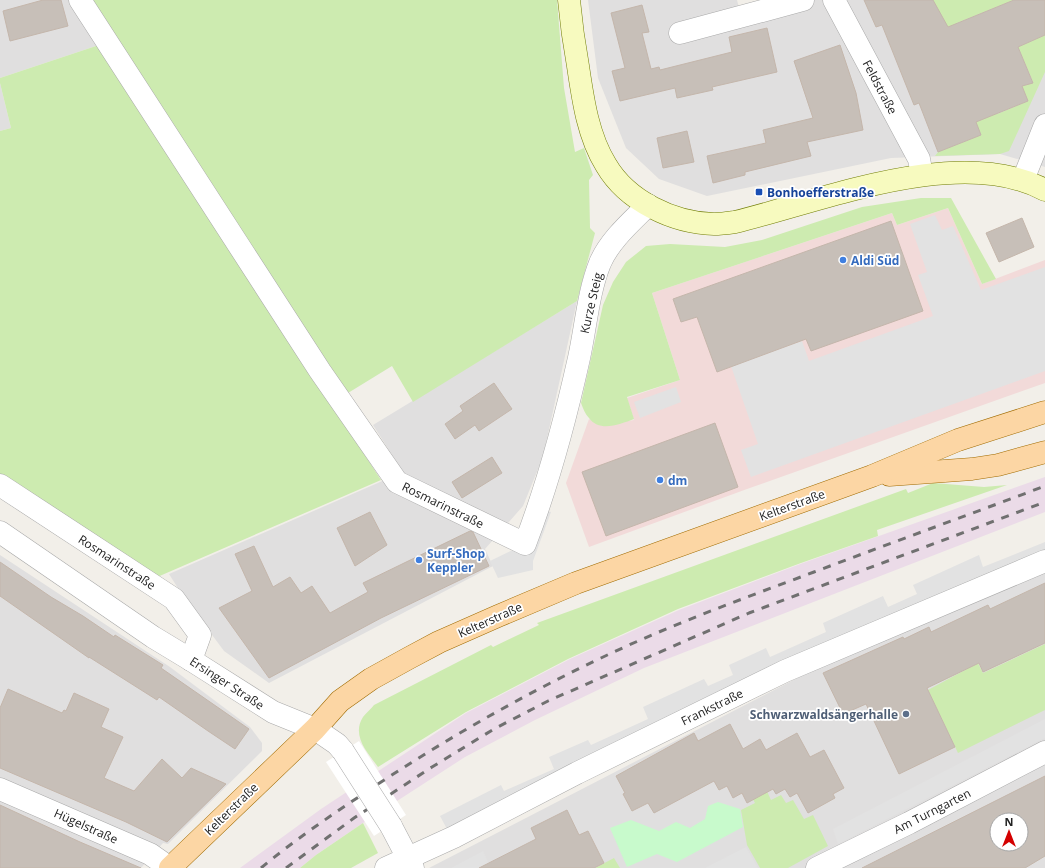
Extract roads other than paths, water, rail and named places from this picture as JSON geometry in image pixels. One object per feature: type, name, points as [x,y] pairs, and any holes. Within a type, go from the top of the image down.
[{"type":"main road","points":[[569,0],[583,100],[598,149],[606,165],[623,187],[648,205],[670,215],[697,223],[715,224],[735,222],[854,189],[922,175],[991,173],[1023,180],[1045,190]]},
{"type":"main road","name":"Kelterstraße","points":[[170,868],[315,729],[340,701],[371,679],[439,642],[491,618],[576,583],[872,476],[958,440],[1045,412]]},
{"type":"main road","name":"Kelterstraße","points":[[872,476],[998,466],[1045,452]]},
{"type":"street","name":"Rosmarinstraße","points":[[80,0],[320,371],[397,482],[524,544]]},
{"type":"street","points":[[680,33],[803,0]]},
{"type":"street","name":"Feldstraße","points":[[834,0],[919,159],[922,175]]},
{"type":"street","points":[[1023,180],[1045,125]]},
{"type":"street","name":"Kurze Steig","points":[[524,544],[536,515],[559,441],[579,357],[592,288],[601,262],[613,242],[648,205]]},
{"type":"street","name":"Rosmarinstraße","points":[[0,485],[174,599],[200,635],[191,660]]},
{"type":"street","name":"Ersinger Straße","points":[[0,532],[154,638],[273,712],[315,729],[337,744],[390,826],[410,863]]},
{"type":"street","name":"Frankstraße","points":[[386,868],[410,863],[454,837],[577,773],[785,670],[1045,561]]},
{"type":"street","name":"Am Turngarten","points":[[817,868],[929,813],[1045,752]]},
{"type":"street","name":"Hügelstraße","points":[[0,789],[150,854],[170,868]]},
{"type":"railway","points":[[261,868],[317,826],[402,768],[486,718],[572,672],[653,634],[706,613],[1045,486]]},
{"type":"railway","points":[[286,868],[354,818],[432,767],[494,729],[548,701],[749,613],[1045,502]]},
{"type":"place","name":"Bonhoefferstraße","points":[[759,192]]},
{"type":"place","name":"Aldi Süd","points":[[843,260]]},
{"type":"place","name":"dm","points":[[660,480]]},
{"type":"place","name":"Surf-Shop Keppler","points":[[419,560]]},
{"type":"place","name":"Schwarzwaldsängerhalle","points":[[906,714]]}]
